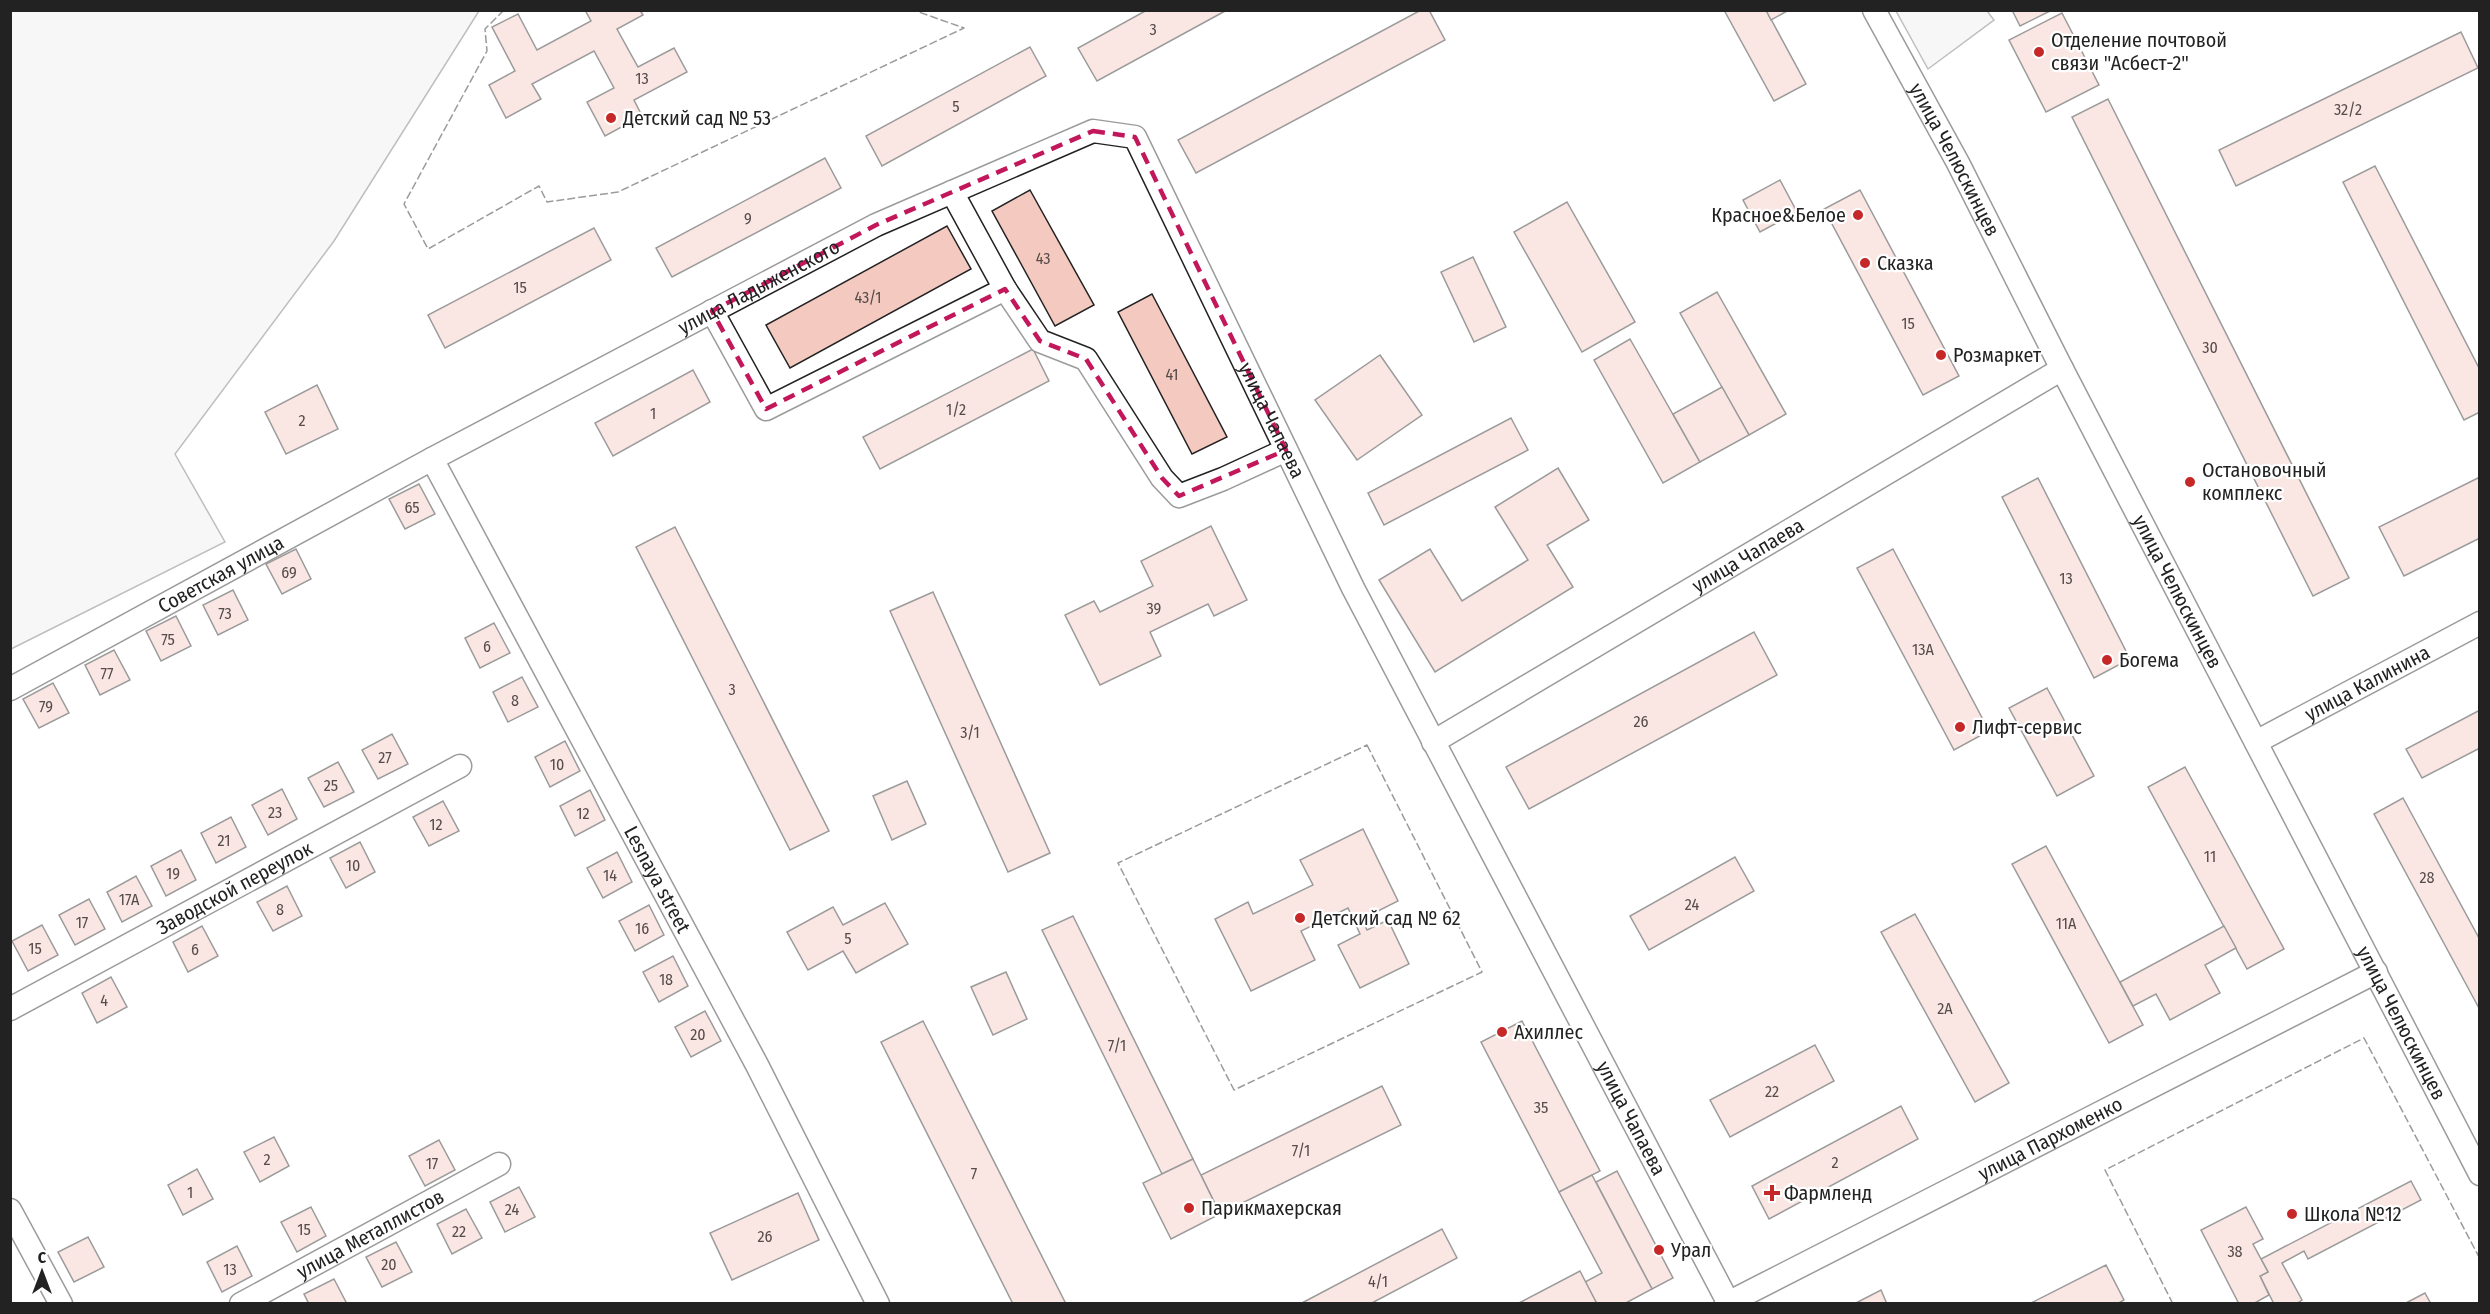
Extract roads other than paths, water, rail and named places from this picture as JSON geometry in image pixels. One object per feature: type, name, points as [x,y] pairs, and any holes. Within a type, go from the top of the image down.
[{"type":"street","name":"улица Челюскинцев","points":[[1874,10],[1958,163],[2062,369],[2480,1174]]},
{"type":"street","name":"улица Чапаева","points":[[1093,131],[1136,137],[1353,588],[1728,1303]]},
{"type":"street","name":"улица Ладыженского","points":[[432,459],[876,225],[1093,131]]},
{"type":"street","points":[[952,192],[1005,289],[1040,341],[1086,359],[1162,478],[1179,495],[1223,479],[1286,450]]},
{"type":"street","points":[[712,311],[766,409],[1005,289]]},
{"type":"street","name":"улица Чапаева","points":[[1433,742],[2062,369]]},
{"type":"street","name":"Советская улица","points":[[10,689],[432,459]]},
{"type":"street","name":"Lesnaya street","points":[[432,459],[757,1065],[878,1304]]},
{"type":"street","name":"улица Калинина","points":[[2256,742],[2480,623]]},
{"type":"street","name":"Заводской переулок","points":[[10,1009],[460,766]]},
{"type":"street","name":"улица Пархоменко","points":[[1728,1303],[2376,972]]},
{"type":"street","name":"улица Металлистов","points":[[240,1304],[499,1164]]},
{"type":"street","points":[[10,1210],[61,1304]]},
{"type":"place","name":"Отделение почтовой связи \"Асбест-2\"","points":[[2039,52]]},
{"type":"place","name":"Детский сад № 53","points":[[611,118]]},
{"type":"place","name":"Красное&Белое","points":[[1858,215]]},
{"type":"place","name":"Сказка","points":[[1865,263]]},
{"type":"place","name":"Розмаркет","points":[[1941,355]]},
{"type":"place","name":"Остановочный комплекс","points":[[2190,482]]},
{"type":"place","name":"Богема","points":[[2107,660]]},
{"type":"place","name":"Лифт-сервис","points":[[1960,727]]},
{"type":"place","name":"Детский сад № 62","points":[[1300,918]]},
{"type":"place","name":"Ахиллес","points":[[1502,1032]]},
{"type":"place","name":"Фармленд","points":[[1772,1193]]},
{"type":"place","name":"Парикмахерская","points":[[1189,1208]]},
{"type":"place","name":"Школа №12","points":[[2292,1214]]},
{"type":"place","name":"Урал","points":[[1659,1250]]}]
